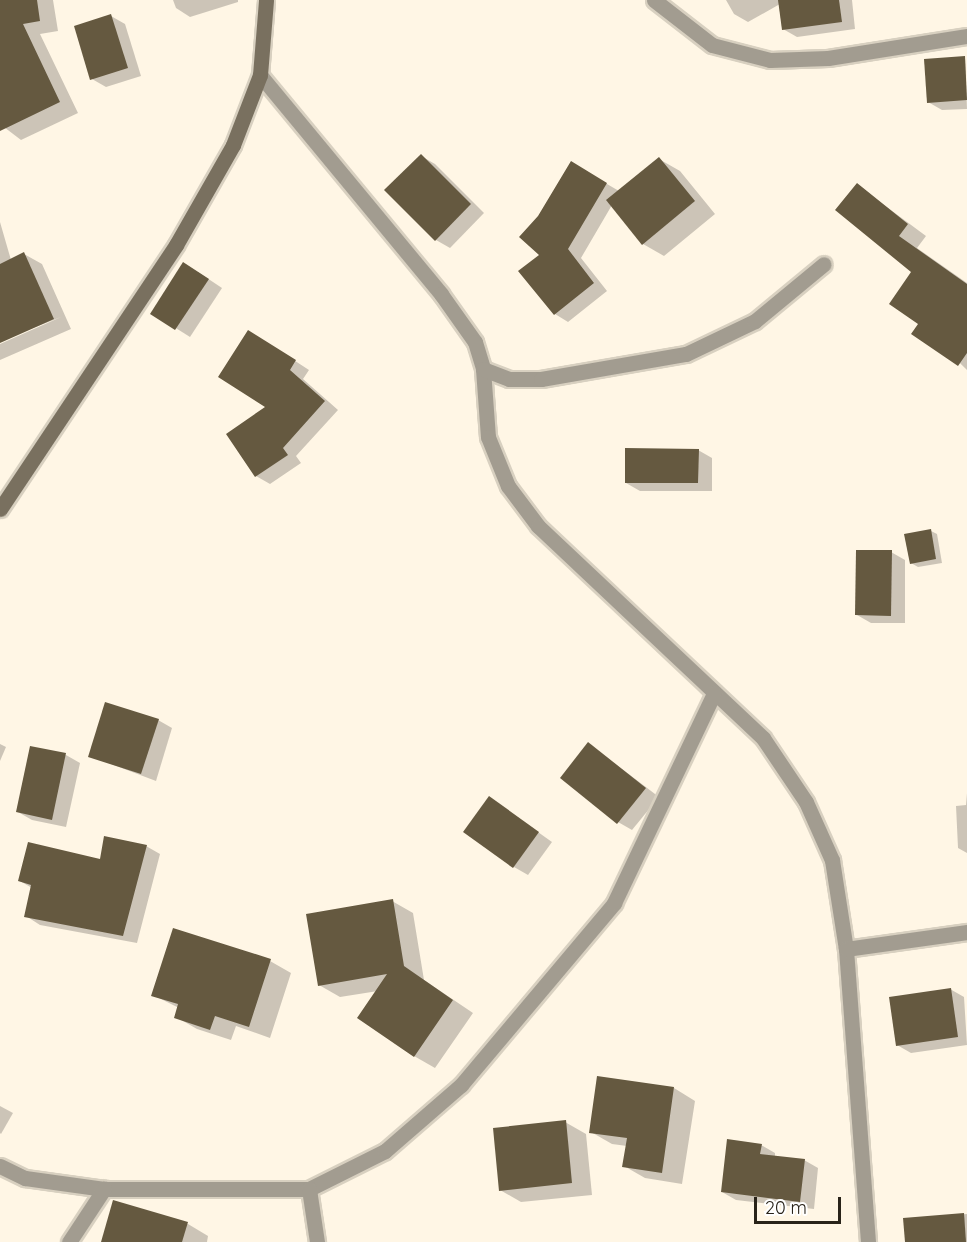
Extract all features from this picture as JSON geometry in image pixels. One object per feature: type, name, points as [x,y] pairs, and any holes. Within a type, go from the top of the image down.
[{"type":"street","points":[[0,509],[176,245],[233,146],[260,75],[266,0]]},
{"type":"street","points":[[654,0],[712,45],[770,60],[828,58],[967,36]]},
{"type":"street","points":[[260,75],[441,294],[475,342],[483,369],[488,437],[508,486],[538,526],[763,738],[806,802],[832,860],[846,949],[868,1242]]},
{"type":"street","points":[[483,369],[509,379],[541,380],[686,354],[755,321],[824,264]]},
{"type":"street","points":[[0,1166],[25,1178],[104,1189],[309,1189],[385,1151],[461,1085],[614,903],[714,693]]},
{"type":"street","points":[[846,949],[967,932]]},
{"type":"street","points":[[69,1242],[104,1189]]},
{"type":"street","points":[[309,1189],[316,1242]]},
{"type":"building","points":[[0,0],[37,0],[40,21],[23,24],[60,102],[0,131]]},
{"type":"building","points":[[778,0],[839,0],[842,22],[782,30]]},
{"type":"building","points":[[111,14],[128,68],[90,80],[74,26]]},
{"type":"building","points":[[965,56],[967,100],[927,103],[924,59]]},
{"type":"building","points":[[421,154],[471,204],[435,241],[384,190]]},
{"type":"building","points":[[659,157],[695,201],[642,245],[606,200]]},
{"type":"building","points":[[571,161],[607,183],[568,249],[594,283],[554,315],[518,271],[539,255],[519,237],[538,216]]},
{"type":"building","points":[[857,183],[908,224],[899,236],[967,284],[967,353],[958,366],[911,334],[918,324],[889,304],[911,272],[835,210]]},
{"type":"building","points":[[24,252],[54,319],[0,343],[0,264]]},
{"type":"building","points":[[183,262],[209,279],[175,330],[150,314]]},
{"type":"building","points":[[248,330],[296,360],[290,370],[325,401],[283,448],[288,455],[255,477],[226,434],[265,407],[218,377]]},
{"type":"building","points":[[625,448],[699,449],[698,483],[625,483]]},
{"type":"building","points":[[931,529],[936,559],[910,564],[904,534]]},
{"type":"building","points":[[856,550],[892,550],[891,616],[855,615]]},
{"type":"building","points":[[105,702],[159,719],[141,774],[88,757]]},
{"type":"building","points":[[588,742],[646,788],[617,824],[560,778]]},
{"type":"building","points":[[30,746],[66,753],[52,820],[16,812]]},
{"type":"building","points":[[489,796],[539,832],[513,868],[463,832]]},
{"type":"building","points":[[104,836],[147,845],[123,936],[24,917],[31,885],[18,881],[28,842],[100,859]]},
{"type":"building","points":[[393,899],[404,966],[453,1000],[414,1057],[357,1018],[387,974],[318,986],[306,914]]},
{"type":"building","points":[[173,928],[271,959],[249,1027],[215,1016],[210,1030],[174,1018],[178,1004],[151,996]]},
{"type":"building","points":[[951,988],[958,1037],[896,1046],[889,997]]},
{"type":"building","points":[[597,1076],[674,1087],[662,1173],[622,1167],[627,1138],[589,1133]]},
{"type":"building","points":[[566,1120],[572,1183],[499,1191],[493,1128]]},
{"type":"building","points":[[727,1139],[762,1144],[760,1154],[805,1159],[800,1202],[721,1192]]},
{"type":"building","points":[[113,1200],[188,1222],[182,1242],[101,1242]]},
{"type":"building","points":[[964,1213],[966,1242],[905,1242],[903,1218]]}]
